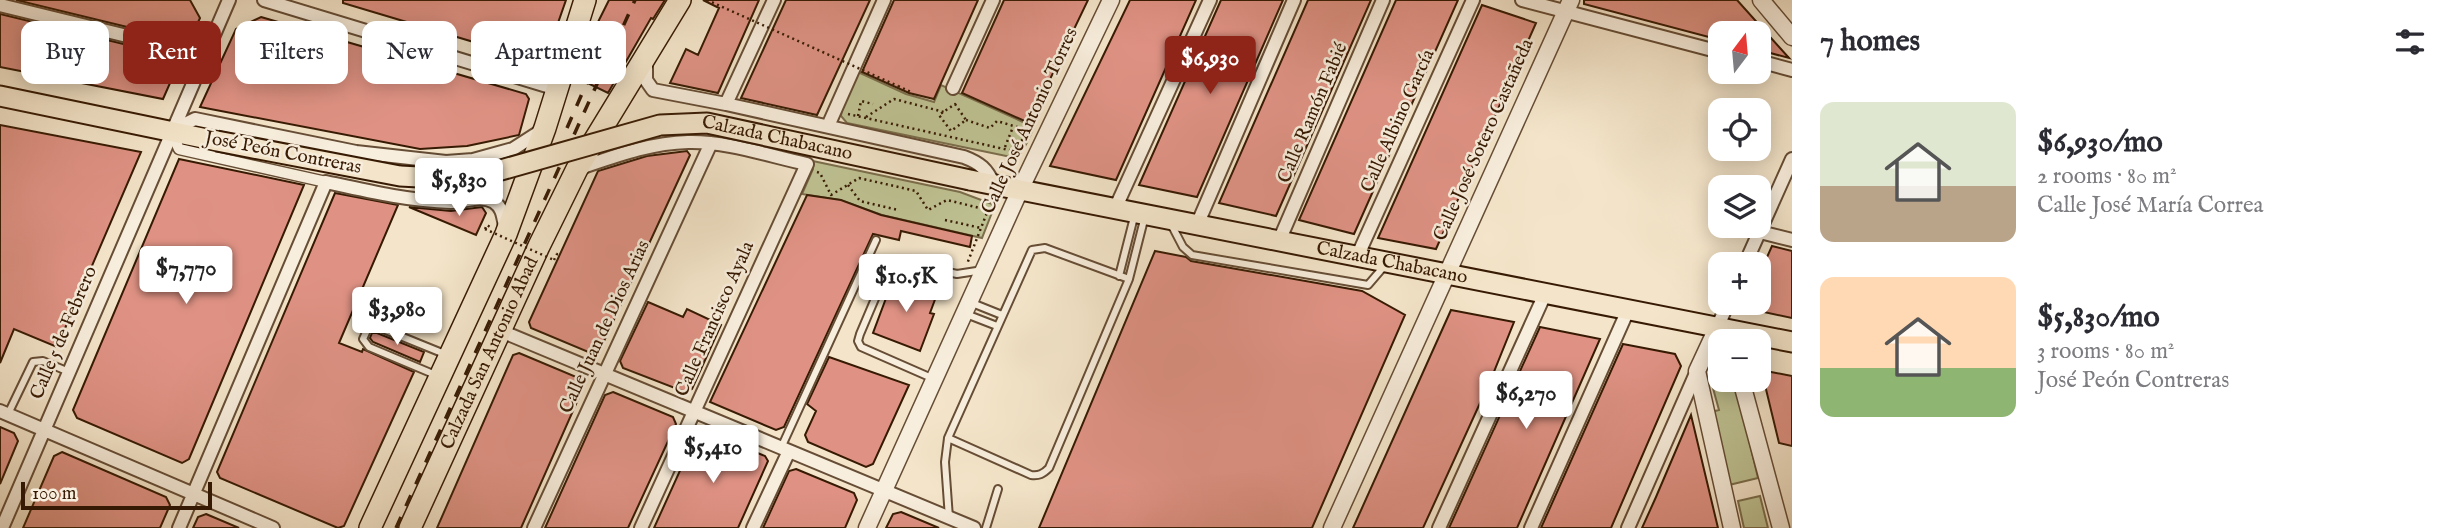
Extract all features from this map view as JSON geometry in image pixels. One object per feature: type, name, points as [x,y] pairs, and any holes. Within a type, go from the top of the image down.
[{"type":"highway","name":"Calzada San Antonio Abad","points":[[370,528],[449,356],[493,229],[545,128],[585,0]]},
{"type":"highway","name":"Calzada San Antonio Abad","points":[[410,528],[577,169],[680,0]]},
{"type":"main road","name":"José Peón Contreras","points":[[0,96],[400,176],[438,178],[494,172],[560,153]]},
{"type":"main road","name":"Calzada Chabacano","points":[[560,153],[660,125],[707,123],[994,185],[1628,310],[1708,332]]},
{"type":"main road","name":"Calzada Chabacano","points":[[1771,340],[1792,342]]},
{"type":"street","name":"Calle 5 de Febrero","points":[[220,21],[229,0]]},
{"type":"street","points":[[264,0],[557,89]]},
{"type":"street","points":[[726,104],[774,0]]},
{"type":"street","points":[[828,126],[884,0]]},
{"type":"street","points":[[953,88],[993,0]]},
{"type":"street","name":"Calle José Antonio Torres","points":[[867,528],[1020,190],[1111,0]]},
{"type":"street","points":[[1115,209],[1210,0]]},
{"type":"street","points":[[1197,225],[1294,0]]},
{"type":"street","name":"Calle Ramón Fabié","points":[[1279,241],[1383,0]]},
{"type":"street","name":"Calle Albino García","points":[[1357,257],[1473,0]]},
{"type":"street","points":[[1522,0],[1568,6],[1708,48]]},
{"type":"street","points":[[1761,0],[1792,37]]},
{"type":"street","points":[[0,5],[123,35]]},
{"type":"street","name":"Calle José Sotero Castañeda","points":[[1332,528],[1568,6]]},
{"type":"street","name":"Calzada Chabacano","points":[[646,55],[646,80],[653,90],[964,157],[978,162],[988,172],[994,185]]},
{"type":"street","points":[[1771,64],[1792,70]]},
{"type":"street","name":"Calle 5 de Febrero","points":[[2,528],[192,84]]},
{"type":"street","name":"José Peón Contreras","points":[[171,131],[195,119],[356,152],[446,162],[473,160],[513,149],[545,128]]},
{"type":"street","points":[[171,131],[180,149],[327,182],[179,528]]},
{"type":"street","name":"Calzada Chabacano","points":[[577,169],[641,149],[667,144],[711,144],[807,164]]},
{"type":"street","name":"Calle Juan de Dios Arias","points":[[534,528],[711,144]]},
{"type":"street","points":[[1771,210],[1788,177],[1792,159]]},
{"type":"street","name":"Calle Francisco Ayala","points":[[641,528],[807,164]]},
{"type":"street","name":"José Peón Contreras","points":[[327,182],[406,198],[453,202],[486,199],[503,212],[493,229]]},
{"type":"street","points":[[1771,235],[1792,240]]},
{"type":"street","points":[[1439,528],[1545,294]]},
{"type":"street","points":[[1531,528],[1628,310]]},
{"type":"street","points":[[501,331],[972,528]]},
{"type":"street","points":[[1628,528],[1697,370],[1708,354]]},
{"type":"street","points":[[1697,370],[1732,528]]},
{"type":"street","points":[[1744,392],[1781,528]]},
{"type":"street","points":[[4,412],[273,528]]},
{"type":"street","points":[[753,528],[785,449]]},
{"type":"lane","points":[[1119,276],[1140,214]]},
{"type":"lane","points":[[947,438],[1031,475],[1044,473],[1129,279],[1140,214]]},
{"type":"lane","points":[[1169,219],[1183,247],[1192,255],[1368,285],[1388,263]]},
{"type":"lane","points":[[785,449],[876,240]]},
{"type":"lane","points":[[950,518],[945,462],[947,438],[1028,255],[1038,247],[1129,279]]},
{"type":"lane","points":[[934,379],[867,351],[858,341],[888,268],[897,261],[957,274],[985,270]]},
{"type":"lane","points":[[967,308],[1002,315]]},
{"type":"lane","points":[[967,308],[997,326]]},
{"type":"lane","points":[[440,376],[369,347],[363,339],[365,332],[369,328],[378,327],[449,356]]},
{"type":"lane","points":[[4,412],[33,362],[43,360],[69,372]]},
{"type":"lane","points":[[986,528],[998,489]]},
{"type":"path","points":[[707,0],[913,93]]},
{"type":"path","points":[[865,118],[894,99],[944,112]]},
{"type":"path","points":[[858,116],[861,101],[873,104]]},
{"type":"path","points":[[951,131],[939,115],[955,104],[966,120],[989,128],[997,121],[1027,130],[1016,152]]},
{"type":"path","points":[[834,111],[1037,156]]},
{"type":"path","points":[[949,137],[951,131],[966,120]]},
{"type":"path","points":[[1005,147],[1014,126]]},
{"type":"path","points":[[807,164],[813,171],[820,173],[831,195],[859,178],[916,191],[928,210],[947,200],[988,210],[965,269]]},
{"type":"path","points":[[848,185],[860,201],[898,210]]},
{"type":"path","points":[[945,220],[981,228]]},
{"type":"path","points":[[493,229],[554,260],[556,254]]},
{"type":"green space","points":[[858,72],[906,94],[934,102],[941,85],[1034,127],[1023,149],[1011,157],[847,123],[841,116],[842,107]]},
{"type":"green space","points":[[808,160],[960,192],[992,204],[993,210],[982,238],[882,215],[840,200],[802,194],[813,169]]},
{"type":"green space","points":[[1714,392],[1738,392],[1758,478],[1729,485],[1711,412],[1719,410]]},
{"type":"green space","points":[[1760,496],[1768,528],[1744,528],[1738,501]]},
{"type":"building","points":[[16,0],[190,0],[200,18],[199,21],[123,21],[123,26]]},
{"type":"building","points":[[343,0],[566,0],[559,21],[471,21],[471,41],[457,37],[457,21],[403,21],[343,3]]},
{"type":"building","points":[[609,0],[665,0],[653,19],[651,18],[626,62],[626,21],[598,21]]},
{"type":"building","points":[[703,0],[759,0],[718,93],[670,83],[686,49],[698,55],[719,8]]},
{"type":"building","points":[[786,0],[870,0],[817,115],[741,98]]},
{"type":"building","points":[[894,0],[978,0],[934,99],[909,93],[862,72]]},
{"type":"building","points":[[1004,0],[1088,0],[1029,123],[962,93]]},
{"type":"building","points":[[1130,0],[1196,0],[1116,180],[1050,166]]},
{"type":"building","points":[[1221,0],[1283,0],[1197,197],[1139,185]]},
{"type":"building","points":[[1308,0],[1371,0],[1276,216],[1219,203]]},
{"type":"building","points":[[1396,0],[1458,0],[1354,234],[1299,220]]},
{"type":"building","points":[[1584,0],[1737,0],[1756,21],[1708,21],[1708,37],[1584,4]]},
{"type":"building","points":[[1482,5],[1536,23],[1436,249],[1378,238]]},
{"type":"building","points":[[0,14],[29,21],[21,21],[21,71],[0,67]]},
{"type":"building","points":[[261,17],[275,21],[253,21]]},
{"type":"building","points":[[235,31],[235,84],[348,84],[348,42],[362,46],[362,84],[457,84],[457,74],[471,78],[471,84],[492,84],[526,94],[529,99],[519,135],[467,146],[420,149],[200,107],[211,84],[221,84],[221,62]]},
{"type":"building","points":[[1771,38],[1789,58],[1771,53]]},
{"type":"building","points":[[109,40],[123,44],[123,84],[170,84],[163,99],[87,84],[109,84]]},
{"type":"building","points":[[589,84],[613,84],[608,93]]},
{"type":"building","points":[[0,125],[141,152],[57,347],[14,329],[0,363]]},
{"type":"building","points":[[687,151],[690,155],[599,352],[593,354],[531,328],[529,322],[598,171],[647,156]]},
{"type":"building","points":[[179,159],[304,185],[189,459],[182,463],[77,418],[73,410]]},
{"type":"building","points":[[335,193],[398,205],[339,343],[362,352],[363,349],[414,372],[344,526],[338,528],[220,478],[217,472]]},
{"type":"building","points":[[807,195],[841,200],[881,215],[972,236],[970,247],[901,231],[899,240],[873,234],[784,427],[776,430],[710,402]]},
{"type":"building","points":[[409,207],[451,211],[482,207],[486,213],[476,235]]},
{"type":"building","points":[[1772,246],[1792,251],[1792,318],[1771,314],[1769,252]]},
{"type":"building","points":[[1155,251],[1186,257],[1191,261],[1362,291],[1405,315],[1312,528],[1039,528]]},
{"type":"building","points":[[894,277],[937,294],[930,313],[934,314],[920,351],[873,333]]},
{"type":"building","points":[[648,302],[683,317],[687,309],[721,325],[692,389],[685,392],[623,368],[620,361]]},
{"type":"building","points":[[1451,310],[1514,322],[1491,379],[1423,528],[1353,528]]},
{"type":"building","points":[[1540,327],[1600,339],[1517,528],[1449,528]]},
{"type":"building","points":[[372,333],[424,352],[420,362],[373,342],[370,338]]},
{"type":"building","points":[[1623,344],[1675,354],[1681,366],[1611,528],[1541,528]]},
{"type":"building","points":[[519,353],[581,379],[584,386],[521,528],[437,528],[513,355]]},
{"type":"building","points":[[829,357],[909,385],[873,464],[866,467],[808,442],[805,435],[816,411],[807,404]]},
{"type":"building","points":[[1771,372],[1792,376],[1792,446],[1779,443],[1767,392],[1771,392]]},
{"type":"building","points":[[613,392],[673,417],[676,424],[628,528],[545,528],[605,395]]},
{"type":"building","points":[[1691,415],[1718,528],[1642,528],[1656,497]]},
{"type":"building","points":[[0,427],[14,433],[18,441],[0,484]]},
{"type":"building","points":[[704,431],[765,456],[768,461],[738,528],[654,528],[697,433]]},
{"type":"building","points":[[62,452],[166,497],[170,505],[160,528],[23,528],[54,456]]},
{"type":"building","points":[[796,469],[854,493],[857,500],[845,528],[763,528],[789,471]]},
{"type":"building","points":[[901,512],[939,528],[886,528],[893,514]]},
{"type":"building","points":[[206,514],[239,528],[193,528],[198,517]]},
{"type":"railway","points":[[396,528],[635,0]]},
{"type":"railway","points":[[567,128],[586,84]]}]
